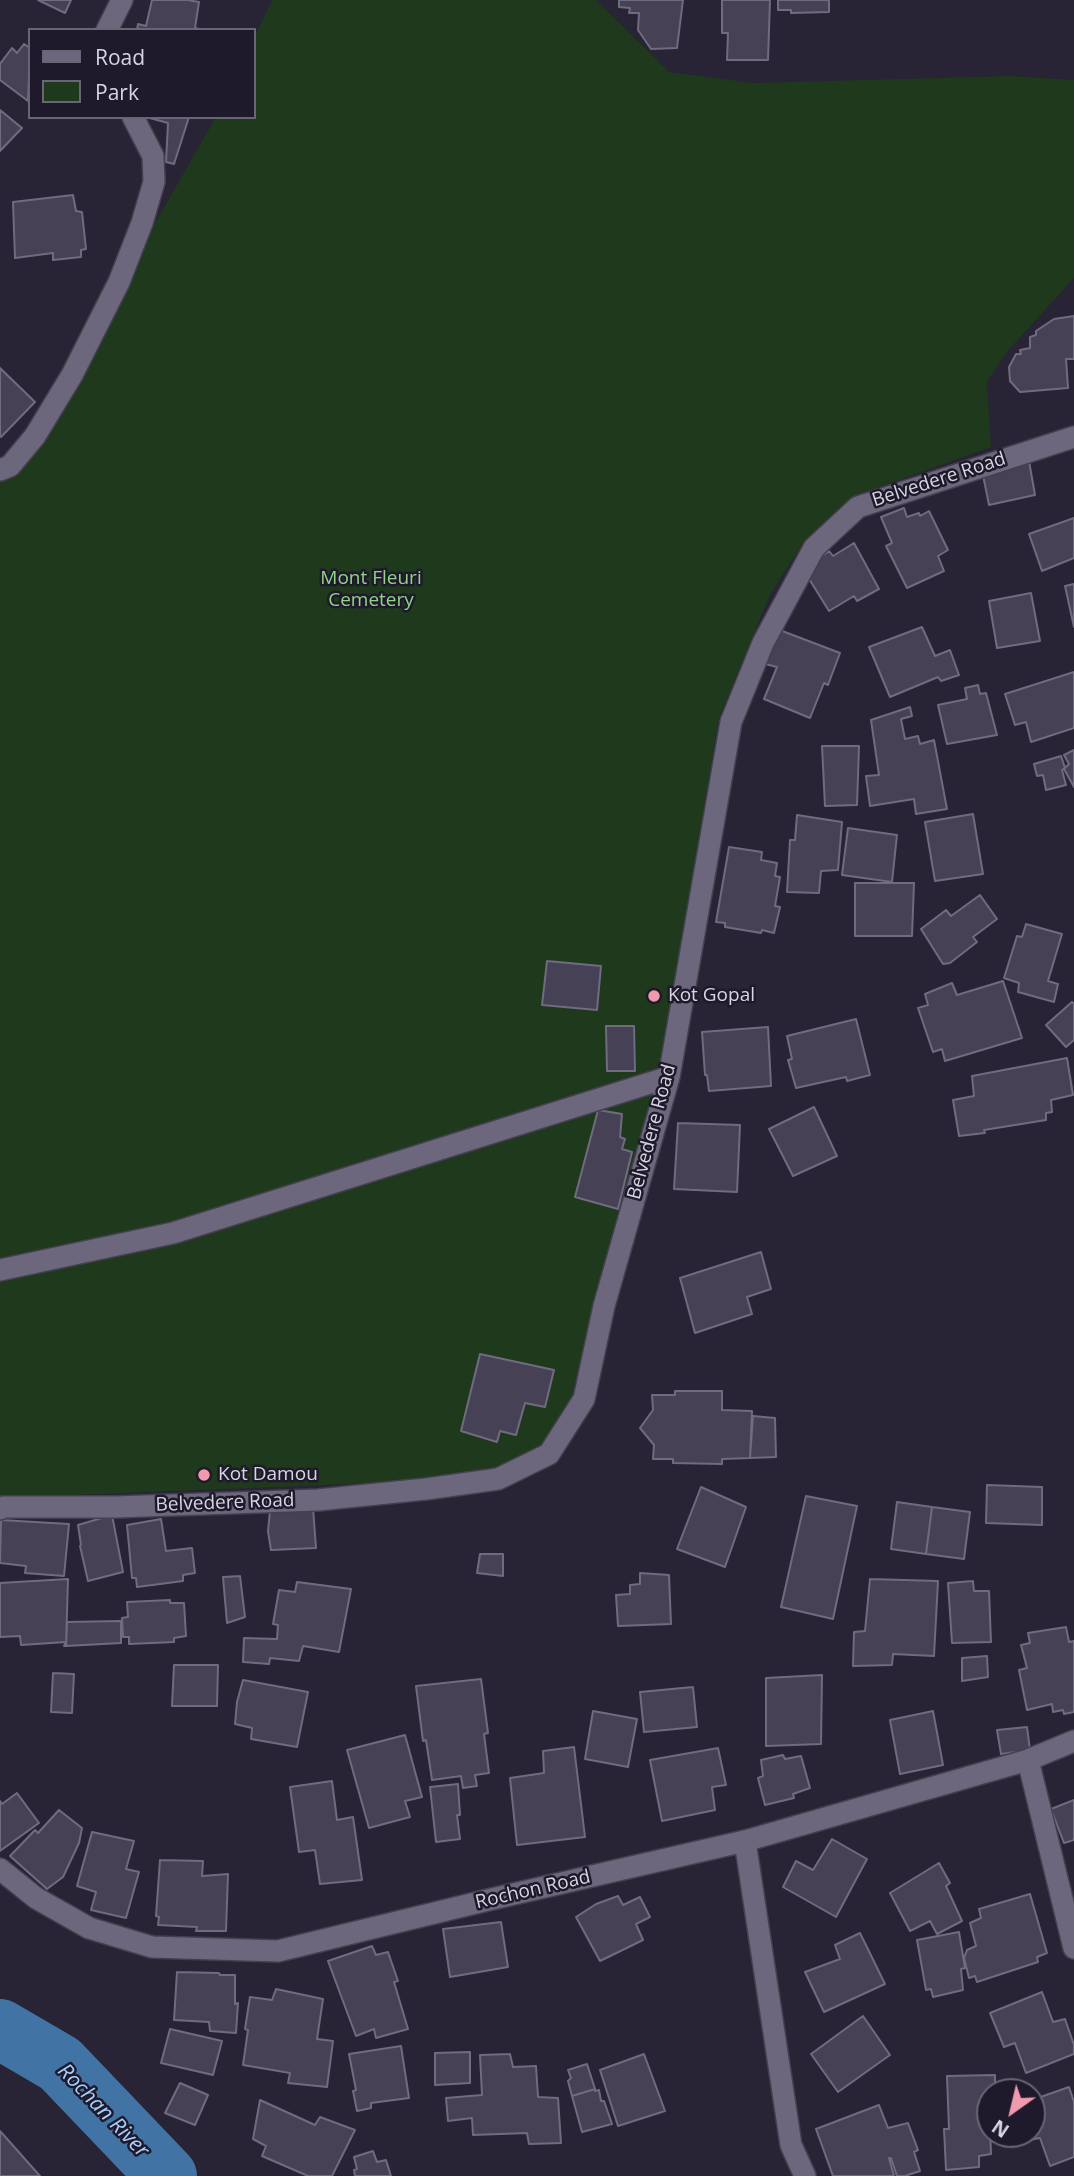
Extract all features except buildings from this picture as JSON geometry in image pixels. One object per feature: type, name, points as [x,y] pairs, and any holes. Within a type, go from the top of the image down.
[{"type":"street","points":[[108,28],[122,0]]},
{"type":"street","points":[[0,470],[10,466],[35,436],[72,375],[119,282],[142,223],[154,182],[153,156],[135,119]]},
{"type":"street","name":"Belvedere Road","points":[[0,1509],[318,1500],[498,1479],[549,1454],[584,1399],[604,1306],[669,1077],[731,722],[763,643],[814,548],[858,507],[1074,437]]},
{"type":"street","points":[[0,1270],[173,1233],[669,1077]]},
{"type":"street","name":"Rochon Road","points":[[0,1869],[36,1898],[89,1928],[152,1947],[278,1951],[746,1841],[1028,1760],[1074,1741]]},
{"type":"street","points":[[1028,1760],[1074,1948]]},
{"type":"street","points":[[746,1841],[791,2145],[805,2176]]},
{"type":"green space","name":"Mont Fleuri Cemetery","points":[[272,0],[596,0],[669,72],[753,83],[1011,76],[1074,80],[1074,278],[1005,354],[987,382],[991,447],[863,493],[803,543],[770,595],[719,718],[660,1069],[593,1302],[568,1420],[520,1466],[399,1482],[0,1498],[0,461],[57,393],[215,119],[256,119],[256,34]]},
{"type":"waterway","name":"Rochan River","points":[[0,2029],[60,2064],[167,2176]]},
{"type":"place","name":"Kot Gopal","points":[[654,996]]},
{"type":"place","name":"Kot Damou","points":[[204,1475]]}]
